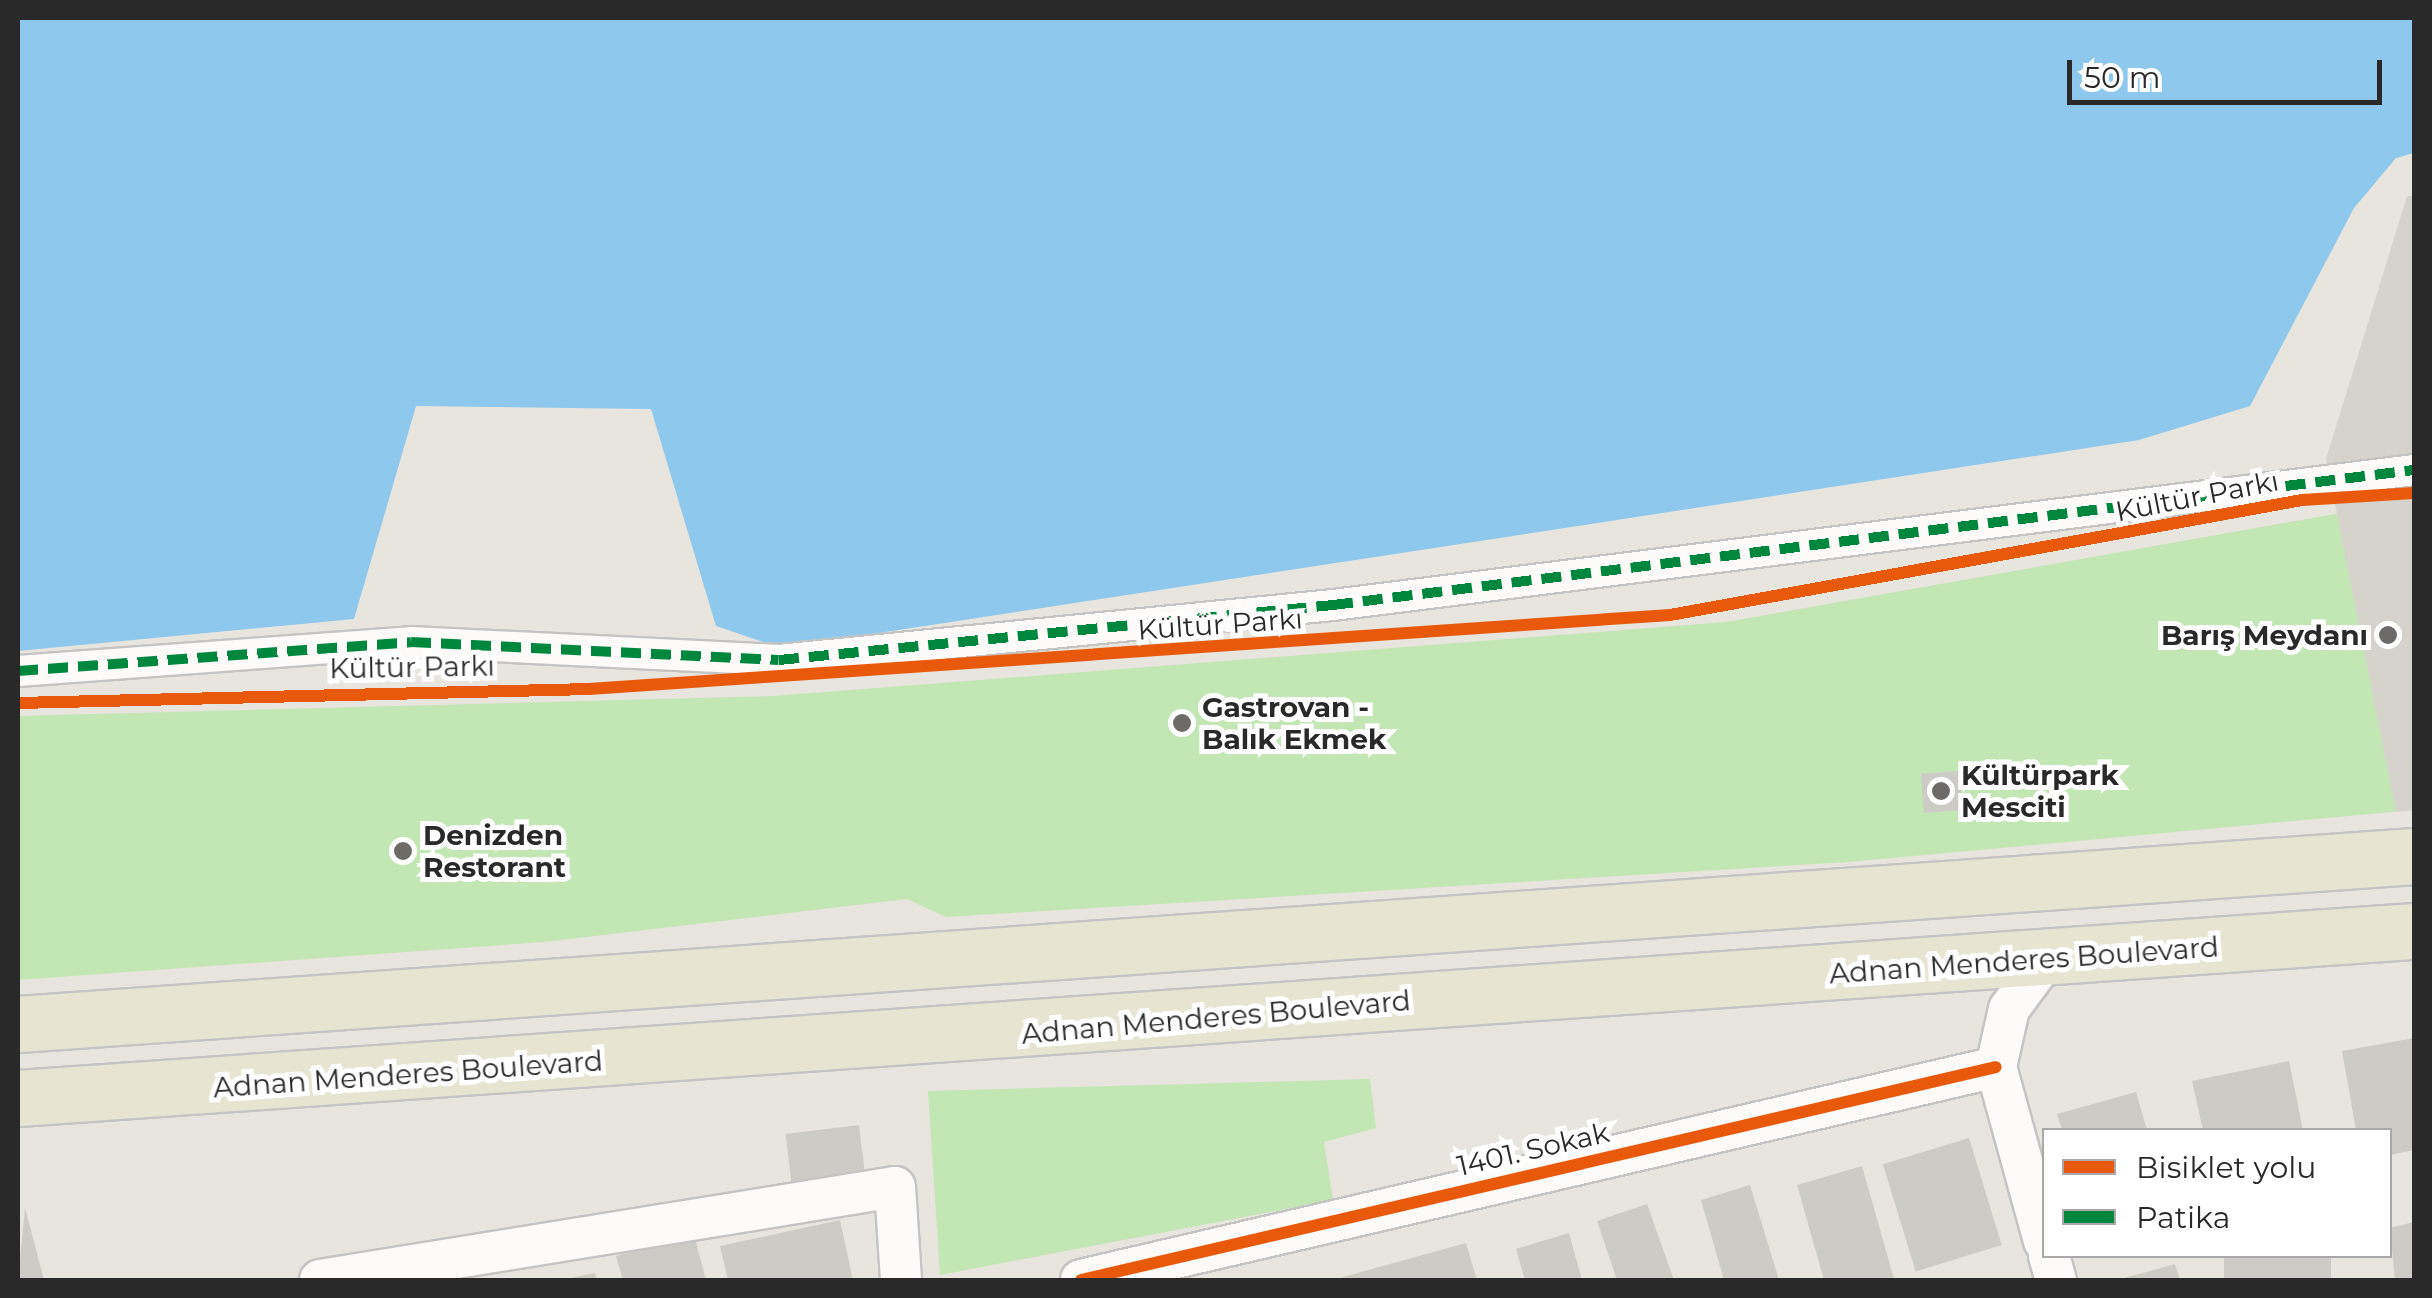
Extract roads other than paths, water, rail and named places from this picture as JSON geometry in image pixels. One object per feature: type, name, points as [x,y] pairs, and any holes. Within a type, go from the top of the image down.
[{"type":"main road","points":[[18,1024],[2414,856]]},
{"type":"main road","name":"Adnan Menderes Boulevard","points":[[18,1098],[2046,960],[2414,931]]},
{"type":"street","name":"Kültür Parkı","points":[[18,671],[412,642],[779,660],[1333,605],[2414,470]]},
{"type":"street","points":[[2042,1234],[1996,1067],[2009,1009],[2046,960]]},
{"type":"street","name":"1401. Sokak","points":[[1081,1280],[1146,1273],[1996,1067]]},
{"type":"street","points":[[320,1280],[895,1187],[900,1280]]},
{"type":"water","points":[[18,18],[2414,18],[2414,153],[2396,158],[2354,208],[2250,406],[2139,440],[781,648],[716,626],[651,409],[416,406],[354,619],[18,651]]},
{"type":"place","name":"Barış Meydanı","points":[[2388,635]]},
{"type":"place","name":"Gastrovan - Balık Ekmek","points":[[1182,723]]},
{"type":"place","name":"Kültürpark Mesciti","points":[[1941,791]]},
{"type":"place","name":"Denizden Restorant","points":[[403,851]]}]
